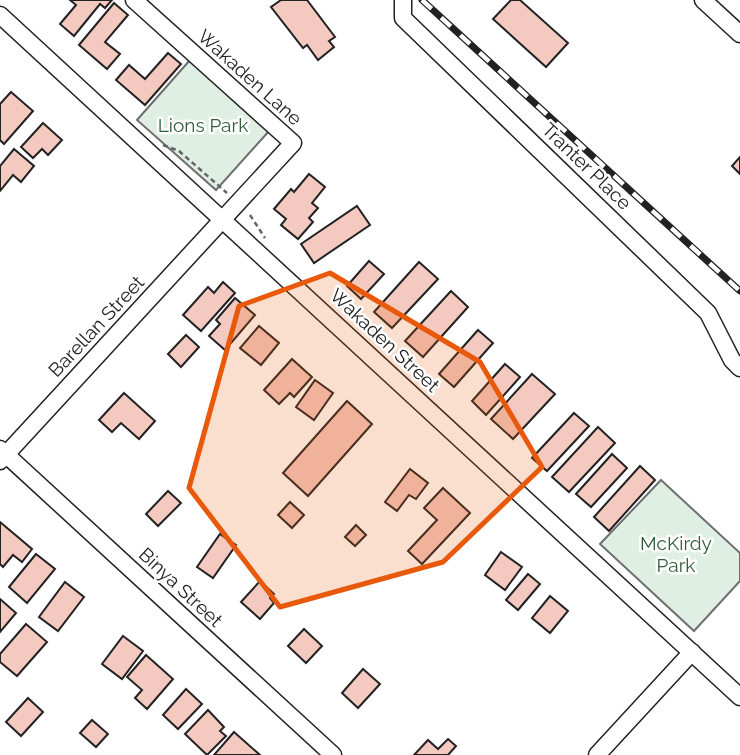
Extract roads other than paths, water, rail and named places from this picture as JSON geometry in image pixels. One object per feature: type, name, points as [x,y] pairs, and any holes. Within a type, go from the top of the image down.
[{"type":"street","name":"Wakaden Lane","points":[[134,0],[293,143],[223,219]]},
{"type":"street","name":"Tranter Place","points":[[403,0],[403,18],[708,313],[732,360],[740,368]]},
{"type":"street","points":[[703,0],[740,34]]},
{"type":"street","name":"Wakaden Street","points":[[0,15],[740,697]]},
{"type":"street","name":"Barellan Street","points":[[2,455],[223,219]]},
{"type":"street","name":"Binya Street","points":[[2,455],[333,755]]},
{"type":"street","points":[[597,755],[692,652]]},
{"type":"railway","points":[[422,0],[740,291]]},
{"type":"park label","name":"Lions Park","points":[[203,125]]},
{"type":"park label","name":"McKirdy Park","points":[[676,554]]}]
